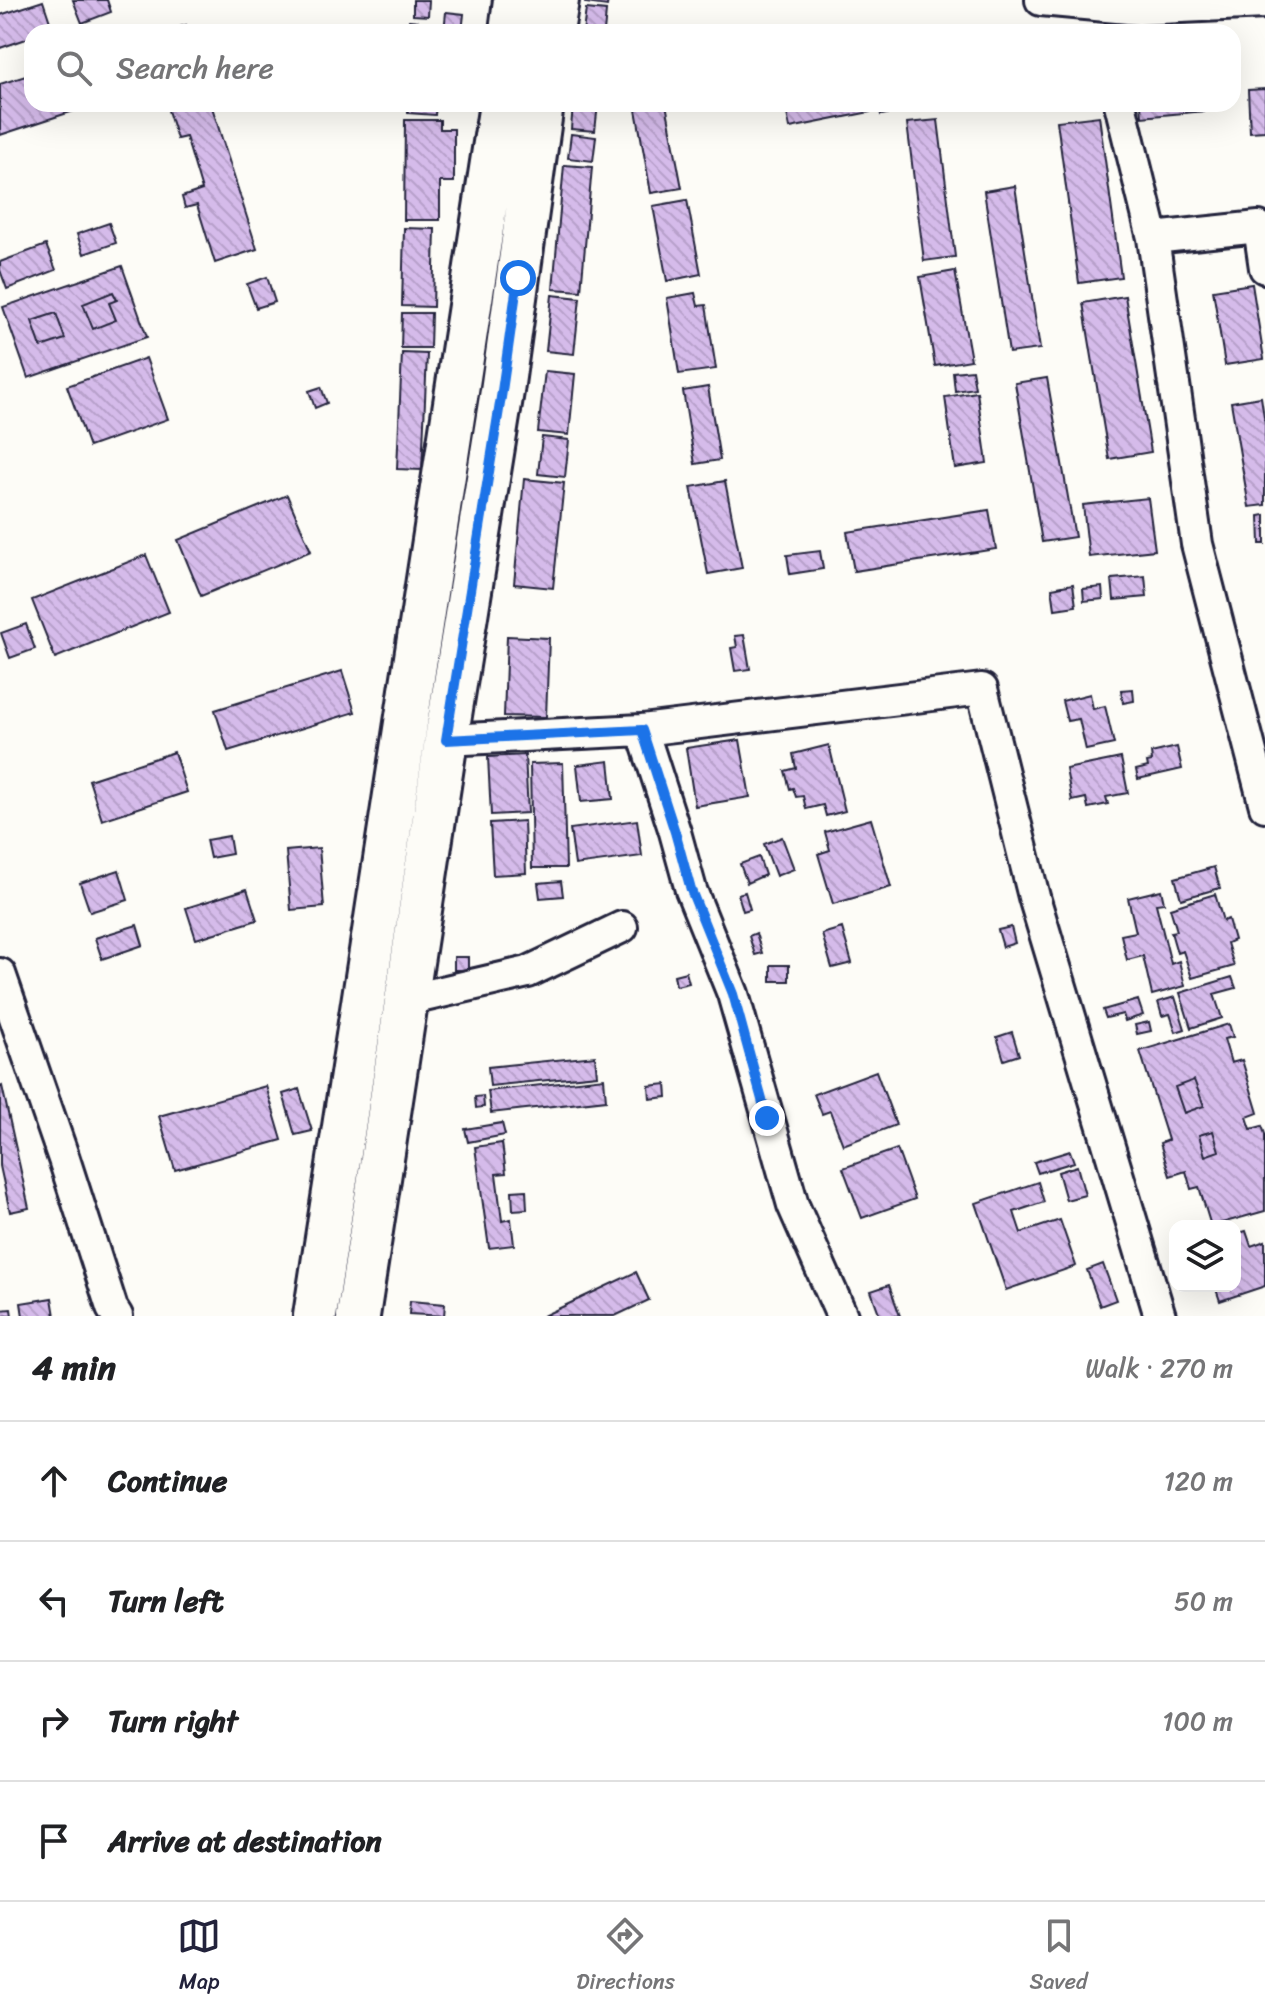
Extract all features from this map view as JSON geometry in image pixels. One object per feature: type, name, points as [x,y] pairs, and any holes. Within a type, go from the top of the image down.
[{"type":"main road","points":[[512,24],[515,0]]},
{"type":"main road","points":[[553,24],[557,0]]},
{"type":"main road","points":[[315,1316],[500,112]]},
{"type":"main road","points":[[358,1316],[502,391],[541,112]]},
{"type":"street","points":[[1041,0],[1139,9],[1265,3]]},
{"type":"street","points":[[1122,112],[1153,238],[1197,544],[1265,806]]},
{"type":"street","points":[[1153,238],[1259,227],[1265,268]]},
{"type":"street","points":[[446,740],[642,730],[982,689],[1034,897],[1160,1316]]},
{"type":"street","points":[[642,730],[691,890],[733,994],[793,1205],[842,1316]]},
{"type":"street","points":[[407,1000],[528,972],[622,927]]},
{"type":"street","points":[[1,980],[117,1316]]},
{"type":"building","points":[[73,0],[107,0],[111,12],[82,23]]},
{"type":"building","points":[[413,0],[429,0],[428,16],[413,15]]},
{"type":"building","points":[[585,0],[608,0],[607,6],[585,3]]},
{"type":"building","points":[[43,1],[51,24],[24,24],[24,40],[0,48],[0,15]]},
{"type":"building","points":[[586,9],[606,11],[605,24],[584,24]]},
{"type":"building","points":[[446,12],[464,14],[463,24],[445,24]]},
{"type":"building","points":[[24,76],[24,112],[70,112],[0,135],[0,84]]},
{"type":"building","points":[[1265,89],[1265,131],[1250,132],[1248,90]]},
{"type":"building","points":[[169,112],[214,112],[257,249],[215,263],[197,205],[185,208],[182,197],[202,190],[186,137],[177,139]]},
{"type":"building","points":[[408,112],[435,112],[435,115]]},
{"type":"building","points":[[572,112],[597,112],[595,131],[571,129]]},
{"type":"building","points":[[636,112],[668,112],[682,188],[651,193]]},
{"type":"building","points":[[787,112],[870,112],[790,128]]},
{"type":"building","points":[[1142,112],[1194,112],[1142,117]]},
{"type":"building","points":[[1099,116],[1121,277],[1079,283],[1057,121]]},
{"type":"building","points":[[405,120],[440,120],[440,129],[454,129],[454,182],[440,182],[440,220],[404,220]]},
{"type":"building","points":[[938,120],[955,257],[924,261],[907,123]]},
{"type":"building","points":[[571,134],[596,137],[593,161],[568,158]]},
{"type":"building","points":[[564,165],[592,167],[581,291],[553,289]]},
{"type":"building","points":[[1015,186],[1040,349],[1009,353],[984,191]]},
{"type":"building","points":[[687,200],[701,274],[667,281],[653,206]]},
{"type":"building","points":[[109,223],[116,243],[84,254],[77,234]]},
{"type":"building","points":[[404,228],[435,229],[433,307],[402,306]]},
{"type":"building","points":[[46,245],[56,270],[7,289],[0,262]]},
{"type":"building","points":[[122,266],[147,337],[28,378],[3,307]],"holes":[[[113,292],[117,300],[109,303],[116,320],[93,329],[83,304]],[[56,313],[65,339],[41,347],[32,321]]]},
{"type":"building","points":[[955,271],[971,360],[935,366],[920,277]]},
{"type":"building","points":[[267,277],[275,302],[256,308],[247,284]]},
{"type":"building","points":[[1252,284],[1264,359],[1225,365],[1213,290]]},
{"type":"building","points":[[113,292],[117,300],[109,303],[116,320],[93,329],[83,304]]},
{"type":"building","points":[[695,293],[698,306],[706,305],[716,369],[679,374],[667,298]]},
{"type":"building","points":[[552,295],[580,298],[574,354],[546,351]]},
{"type":"building","points":[[1125,296],[1151,452],[1109,459],[1083,303]]},
{"type":"building","points":[[56,313],[65,339],[41,347],[32,321]]},
{"type":"building","points":[[402,313],[431,313],[430,348],[401,348]]},
{"type":"building","points":[[402,353],[427,354],[422,470],[397,469]]},
{"type":"building","points":[[146,358],[168,419],[89,447],[67,386]]},
{"type":"building","points":[[972,370],[975,388],[955,391],[953,372]]},
{"type":"building","points":[[545,371],[575,374],[569,435],[538,432]]},
{"type":"building","points":[[1047,378],[1075,537],[1042,542],[1015,383]]},
{"type":"building","points":[[321,387],[327,403],[315,408],[309,391]]},
{"type":"building","points":[[708,387],[720,460],[695,464],[683,391]]},
{"type":"building","points":[[977,392],[987,463],[955,468],[945,397]]},
{"type":"building","points":[[1261,397],[1265,423],[1265,505],[1249,507],[1231,402]]},
{"type":"building","points":[[542,437],[569,440],[565,477],[538,474]]},
{"type":"building","points":[[524,479],[564,483],[553,588],[514,584]]},
{"type":"building","points":[[725,481],[742,568],[708,574],[691,487]]},
{"type":"building","points":[[287,495],[311,551],[201,596],[178,540]]},
{"type":"building","points":[[1148,498],[1155,550],[1089,557],[1083,505]]},
{"type":"building","points":[[989,510],[996,549],[854,571],[847,532]]},
{"type":"building","points":[[1265,515],[1265,544],[1260,544],[1259,516]]},
{"type":"building","points":[[820,551],[823,569],[790,574],[787,555]]},
{"type":"building","points":[[146,555],[169,612],[55,658],[32,600]]},
{"type":"building","points":[[1145,576],[1147,597],[1114,600],[1112,579]]},
{"type":"building","points":[[1073,584],[1076,606],[1055,609],[1052,588]]},
{"type":"building","points":[[1102,587],[1103,599],[1084,601],[1083,589]]},
{"type":"building","points":[[26,624],[35,649],[10,658],[1,633]]},
{"type":"building","points":[[744,635],[750,669],[735,671],[731,648],[737,647],[735,636]]},
{"type":"building","points":[[507,636],[549,638],[546,717],[504,716]]},
{"type":"building","points":[[342,671],[355,712],[228,751],[215,710]]},
{"type":"building","points":[[1133,689],[1134,701],[1123,703],[1121,690]]},
{"type":"building","points":[[1090,694],[1093,709],[1105,706],[1114,744],[1086,750],[1079,719],[1067,721],[1062,701]]},
{"type":"building","points":[[740,740],[750,797],[695,806],[686,748]]},
{"type":"building","points":[[829,745],[845,811],[826,816],[823,805],[806,809],[803,796],[796,797],[793,788],[790,789],[785,771],[796,768],[793,754]]},
{"type":"building","points":[[1177,747],[1182,769],[1138,779],[1136,770],[1148,767],[1147,762],[1152,761],[1151,753]]},
{"type":"building","points":[[174,752],[187,792],[102,820],[89,780]]},
{"type":"building","points":[[525,755],[528,813],[491,815],[488,757]]},
{"type":"building","points":[[1121,758],[1128,793],[1106,797],[1108,804],[1088,808],[1086,798],[1072,801],[1066,769]]},
{"type":"building","points":[[609,761],[613,799],[581,802],[577,765]]},
{"type":"building","points":[[563,763],[566,868],[532,868],[530,764]]},
{"type":"building","points":[[871,819],[891,887],[833,904],[818,854],[830,850],[825,832]]},
{"type":"building","points":[[637,820],[642,856],[575,865],[570,829]]},
{"type":"building","points":[[524,821],[526,873],[493,875],[490,823]]},
{"type":"building","points":[[229,836],[232,854],[210,858],[206,840]]},
{"type":"building","points":[[782,837],[794,869],[776,876],[764,844]]},
{"type":"building","points":[[319,848],[324,907],[291,910],[286,851]]},
{"type":"building","points":[[759,857],[765,875],[747,883],[740,864]]},
{"type":"building","points":[[1214,867],[1220,888],[1181,899],[1175,878]]},
{"type":"building","points":[[119,870],[128,900],[90,912],[80,883]]},
{"type":"building","points":[[561,881],[563,896],[540,898],[538,883]]},
{"type":"building","points":[[247,889],[257,920],[196,939],[186,908]]},
{"type":"building","points":[[1161,890],[1164,903],[1156,904],[1171,964],[1179,961],[1185,986],[1152,995],[1143,956],[1127,960],[1121,935],[1136,932],[1128,898]]},
{"type":"building","points":[[745,892],[750,909],[743,911],[738,894]]},
{"type":"building","points":[[1215,894],[1223,921],[1228,919],[1234,940],[1227,943],[1234,966],[1192,978],[1183,951],[1177,953],[1171,932],[1177,931],[1170,908]]},
{"type":"building","points":[[137,925],[143,945],[102,959],[95,938]]},
{"type":"building","points":[[1011,927],[1015,943],[1003,947],[998,930]]},
{"type":"building","points":[[842,928],[852,963],[832,968],[822,934]]},
{"type":"building","points":[[756,933],[762,953],[755,955],[749,936]]},
{"type":"building","points":[[454,957],[468,957],[468,970],[454,970]]},
{"type":"building","points":[[771,965],[789,965],[789,981],[771,981]]},
{"type":"building","points":[[686,972],[689,983],[676,986],[674,975]]},
{"type":"building","points":[[1232,977],[1236,988],[1214,994],[1222,1018],[1191,1028],[1180,993]]},
{"type":"building","points":[[1175,997],[1185,1029],[1176,1032],[1170,1014],[1162,1016],[1158,1002]]},
{"type":"building","points":[[1138,1000],[1143,1015],[1125,1021],[1123,1014],[1106,1018],[1103,1010]]},
{"type":"building","points":[[1149,1022],[1151,1031],[1137,1034],[1135,1025]]},
{"type":"building","points":[[1229,1024],[1233,1037],[1224,1039],[1231,1063],[1242,1060],[1258,1113],[1247,1117],[1251,1129],[1262,1126],[1265,1134],[1265,1211],[1233,1220],[1209,1220],[1199,1187],[1191,1189],[1186,1171],[1170,1176],[1160,1143],[1168,1140],[1140,1051]],"holes":[[[1194,1080],[1204,1106],[1184,1113],[1175,1087]],[[1213,1131],[1219,1151],[1205,1156],[1199,1135]]]},
{"type":"building","points":[[1012,1032],[1019,1055],[1004,1060],[997,1037]]},
{"type":"building","points":[[595,1056],[597,1075],[490,1086],[488,1067]]},
{"type":"building","points":[[876,1071],[896,1125],[843,1145],[830,1111],[822,1114],[814,1094]]},
{"type":"building","points":[[604,1078],[606,1100],[491,1113],[488,1091]]},
{"type":"building","points":[[1194,1080],[1204,1106],[1184,1113],[1175,1087]]},
{"type":"building","points":[[666,1084],[667,1097],[650,1099],[649,1086]]},
{"type":"building","points":[[2,1086],[29,1208],[10,1212],[0,1166]]},
{"type":"building","points":[[266,1086],[282,1140],[175,1170],[159,1116]]},
{"type":"building","points":[[299,1089],[312,1131],[295,1135],[283,1094]]},
{"type":"building","points":[[483,1096],[484,1107],[476,1108],[475,1097]]},
{"type":"building","points":[[502,1123],[505,1135],[468,1142],[465,1129]]},
{"type":"building","points":[[1213,1131],[1219,1151],[1205,1156],[1199,1135]]},
{"type":"building","points":[[502,1143],[506,1173],[496,1174],[502,1221],[511,1219],[514,1245],[489,1248],[475,1147]]},
{"type":"building","points":[[897,1149],[915,1199],[862,1218],[843,1168]]},
{"type":"building","points":[[1070,1151],[1074,1162],[1038,1173],[1034,1162]]},
{"type":"building","points":[[1077,1166],[1085,1195],[1066,1200],[1058,1172]]},
{"type":"building","points":[[1038,1182],[1044,1202],[1014,1212],[1021,1233],[1060,1220],[1076,1266],[1006,1290],[976,1203]]},
{"type":"building","points":[[526,1190],[527,1209],[513,1210],[512,1191]]},
{"type":"building","points":[[1246,1231],[1251,1246],[1265,1241],[1265,1286],[1220,1301],[1217,1292],[1241,1292],[1241,1232]]},
{"type":"building","points":[[1103,1264],[1116,1300],[1100,1306],[1087,1270]]},
{"type":"building","points":[[636,1272],[649,1300],[615,1316],[543,1316]]},
{"type":"building","points":[[889,1285],[900,1316],[880,1316],[871,1291]]},
{"type":"building","points":[[52,1298],[55,1316],[23,1316],[21,1303]]},
{"type":"building","points":[[410,1301],[445,1304],[444,1316],[409,1314]]},
{"type":"building","points":[[11,1309],[12,1316],[0,1316],[0,1310]]},
{"type":"route","points":[[518,278],[446,740],[642,730],[691,890],[733,994],[767,1118]]}]
